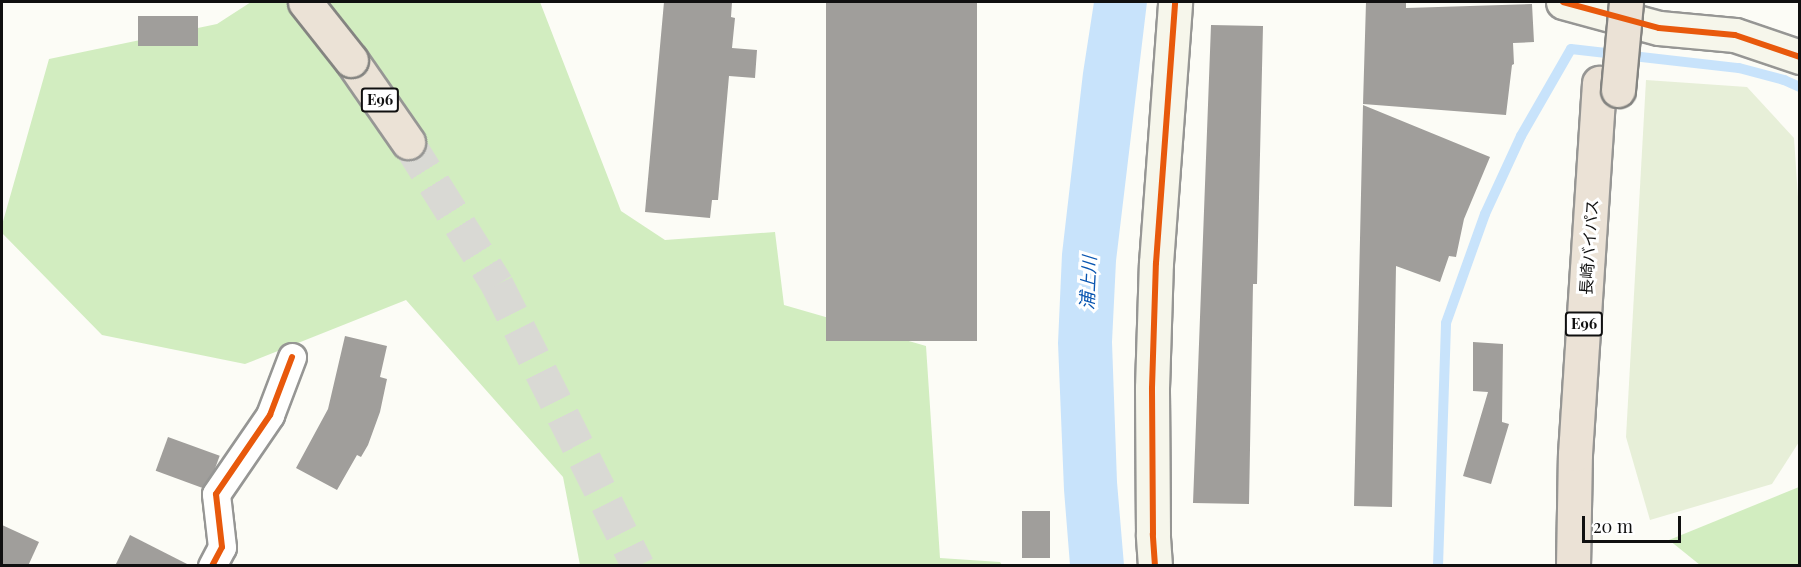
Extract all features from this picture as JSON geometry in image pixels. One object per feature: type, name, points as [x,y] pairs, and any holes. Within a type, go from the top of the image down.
[{"type":"highway","name":"E96","points":[[305,2],[351,60],[408,142]]},
{"type":"highway","name":"長崎バイパス","points":[[1596,566],[1609,87],[1605,2]]},
{"type":"highway","name":"長崎バイパス","points":[[1573,566],[1575,454],[1609,87],[1626,2]]},
{"type":"street","points":[[1155,566],[1152,534],[1152,388],[1156,274],[1175,2]]},
{"type":"street","points":[[1563,2],[1659,28],[1736,35],[1800,57]]},
{"type":"street","points":[[212,566],[222,547],[216,494],[270,415],[292,357]]},
{"type":"green space","points":[[251,2],[540,2],[621,211],[665,240],[775,232],[784,305],[926,346],[940,558],[1000,562],[1002,565],[580,565],[563,477],[406,300],[245,364],[102,335],[2,233],[2,225],[49,59],[217,24]]},
{"type":"green space","points":[[1646,80],[1747,87],[1794,138],[1800,227],[1799,442],[1772,484],[1650,520],[1626,437]]},
{"type":"green space","points":[[1799,487],[1799,565],[1700,565],[1669,540]]},
{"type":"water","name":"浦上川","points":[[1094,2],[1147,2],[1116,261],[1112,342],[1117,482],[1124,565],[1070,565],[1064,490],[1058,343],[1062,254],[1083,73]]},
{"type":"building","points":[[664,2],[732,2],[731,17],[735,18],[732,48],[757,50],[755,78],[729,76],[718,200],[712,200],[710,218],[645,212]]},
{"type":"building","points":[[826,2],[977,2],[977,341],[826,341]]},
{"type":"building","points":[[1366,2],[1406,2],[1406,8],[1532,4],[1534,42],[1513,43],[1514,64],[1512,65],[1506,115],[1363,104]]},
{"type":"building","points":[[138,16],[198,16],[198,46],[138,46]]},
{"type":"building","points":[[1211,25],[1263,26],[1257,284],[1253,284],[1249,504],[1193,503]]},
{"type":"building","points":[[1363,105],[1490,157],[1464,219],[1456,257],[1449,256],[1440,282],[1396,266],[1392,507],[1354,506]]},
{"type":"building","points":[[345,336],[387,346],[380,377],[387,379],[380,412],[368,445],[361,457],[357,455],[337,490],[296,468],[328,409]]},
{"type":"building","points":[[1473,342],[1503,344],[1502,422],[1509,424],[1491,484],[1463,476],[1488,392],[1473,391]]},
{"type":"building","points":[[168,437],[220,456],[207,490],[156,471]]},
{"type":"building","points":[[1022,511],[1050,511],[1050,558],[1022,558]]},
{"type":"building","points":[[2,525],[39,542],[28,566],[2,566]]},
{"type":"building","points":[[130,535],[191,566],[115,566]]},
{"type":"waterway","points":[[1438,566],[1446,323],[1485,214],[1521,136],[1571,49],[1739,68],[1784,80],[1800,87]]},
{"type":"tunnel","points":[[408,142],[497,284],[638,566]]},
{"type":"cycle path","points":[[1155,566],[1152,388],[1156,263],[1175,2]]},
{"type":"cycle path","points":[[1563,2],[1659,28],[1735,35],[1800,57]]},
{"type":"cycle path","points":[[212,566],[222,547],[216,494],[270,415],[292,357]]}]
